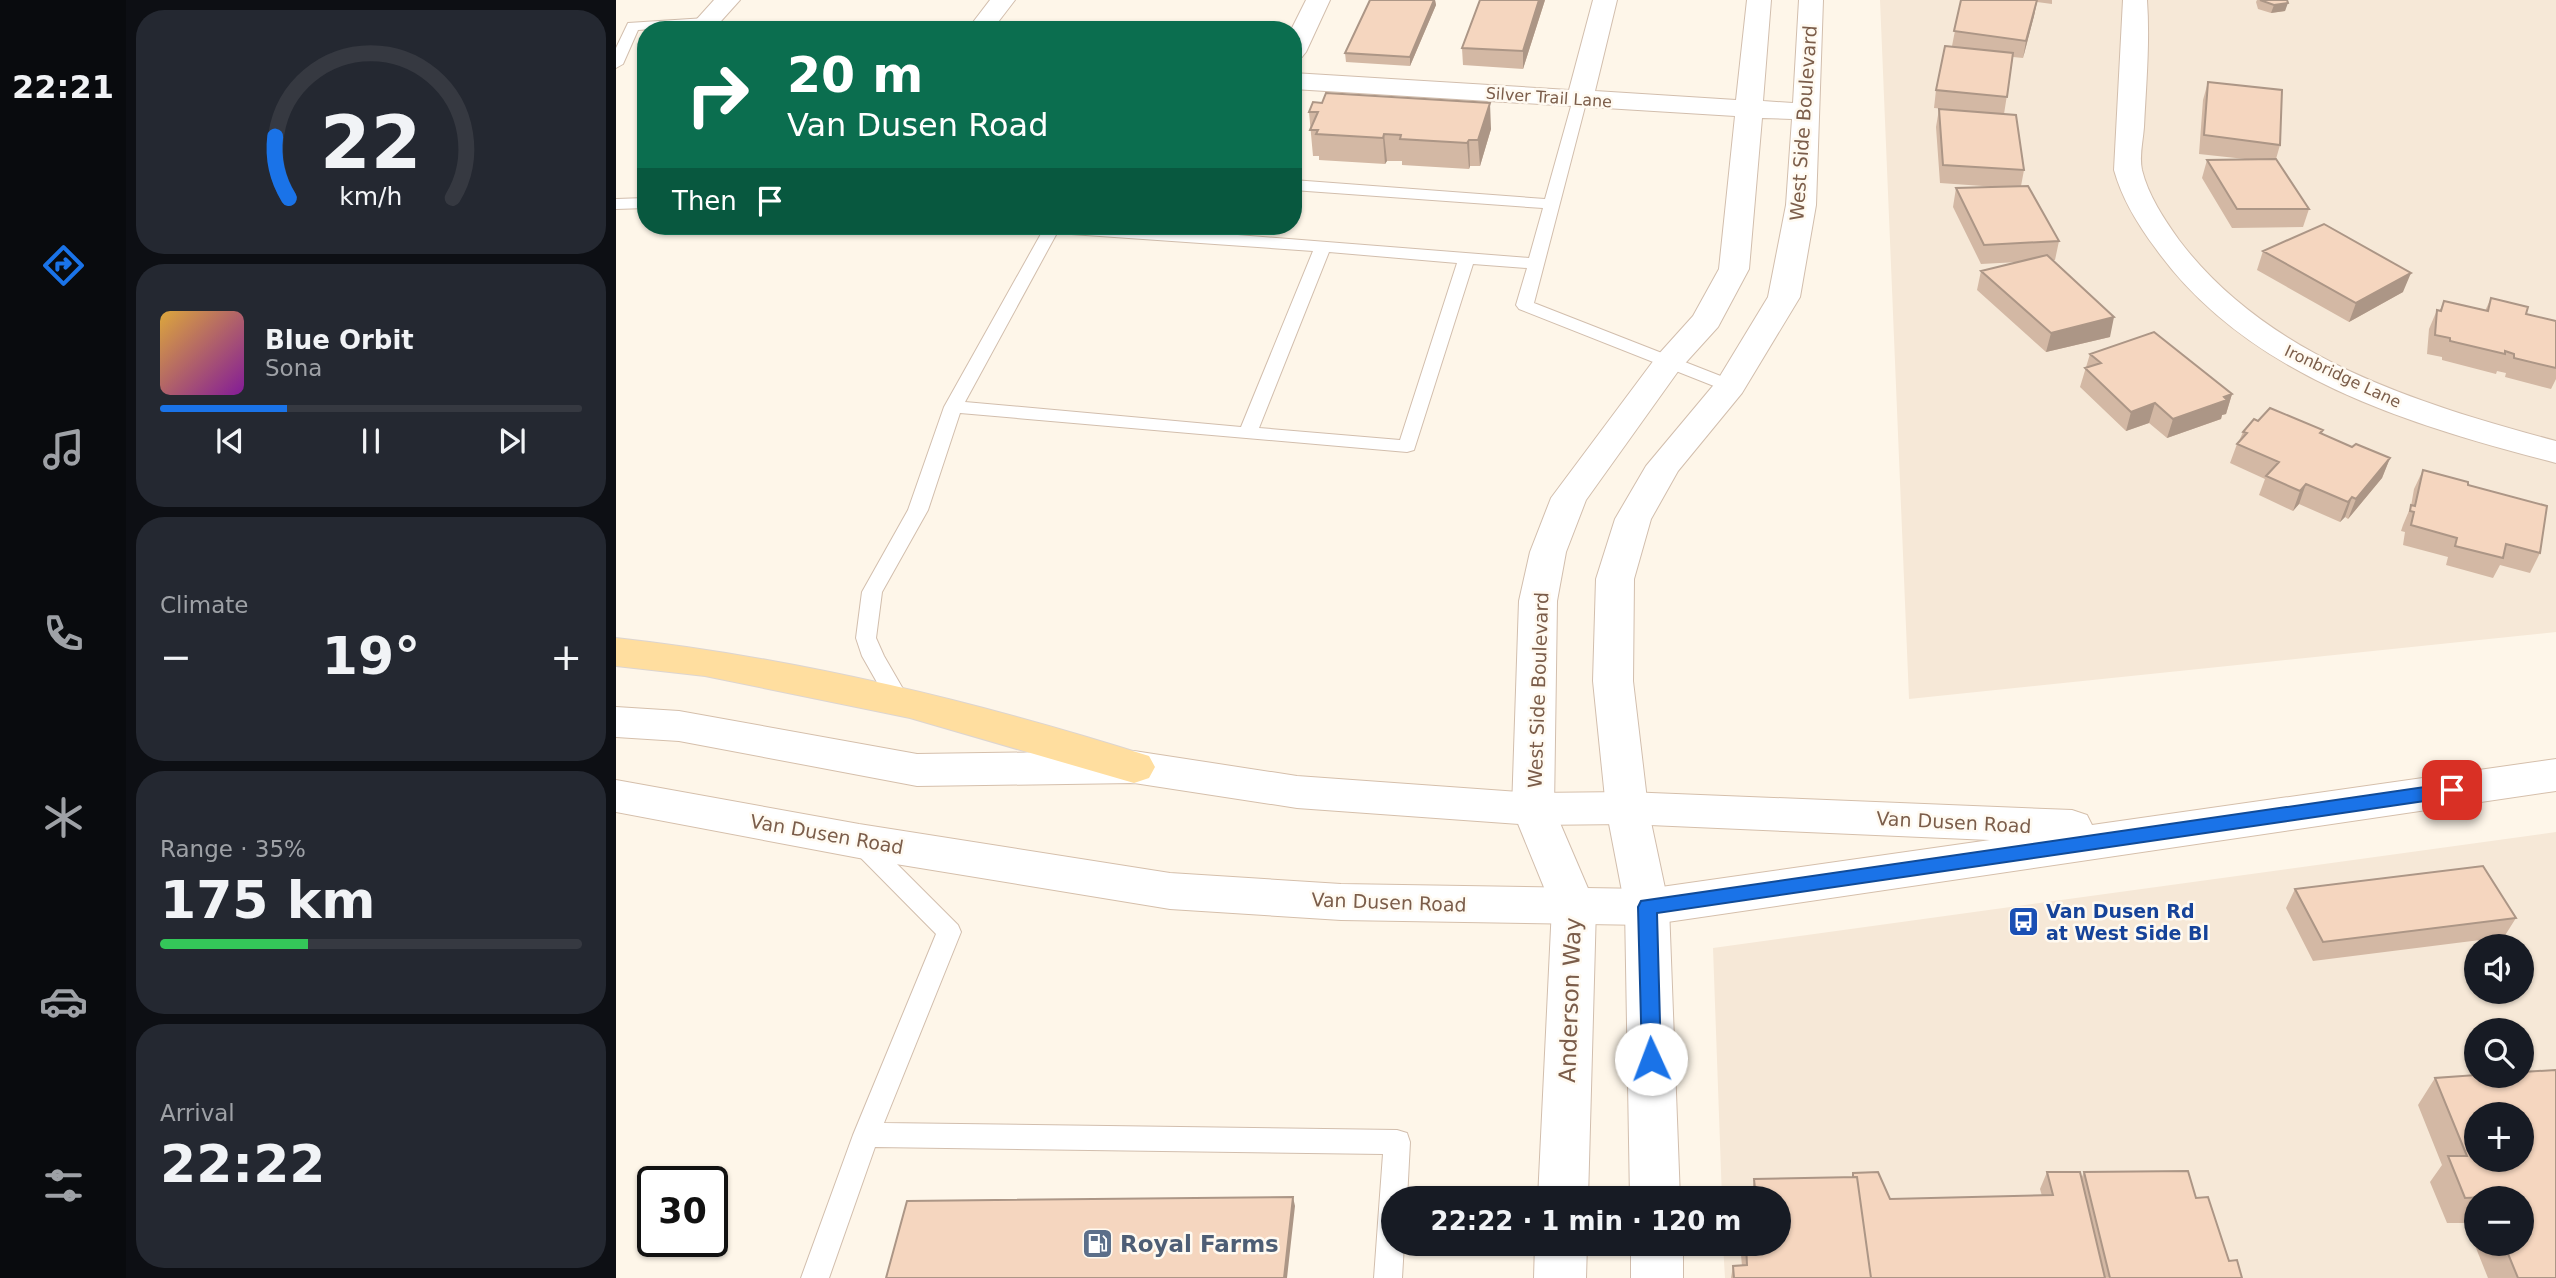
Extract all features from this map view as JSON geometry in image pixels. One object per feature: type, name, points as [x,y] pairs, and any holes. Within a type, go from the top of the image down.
[{"type":"main road","points":[[616,652],[705,662],[899,701],[1135,767]]},
{"type":"street","points":[[708,21],[728,0]]},
{"type":"street","points":[[986,21],[1003,0]]},
{"type":"street","points":[[1302,33],[1318,0]]},
{"type":"street","points":[[1580,99],[1605,0]]},
{"type":"street","name":"West Side Boulevard","points":[[1534,809],[1538,601],[1548,552],[1569,498],[1668,363],[1707,320],[1734,268],[1759,0]]},
{"type":"street","name":"West Side Boulevard","points":[[1647,907],[1627,808],[1614,681],[1615,579],[1633,519],[1663,466],[1730,386],[1784,297],[1801,205],[1811,0]]},
{"type":"street","name":"Ironbridge Lane","points":[[2135,0],[2128,169],[2144,209],[2171,254],[2209,295],[2283,350],[2366,390],[2464,428],[2556,452]]},
{"type":"street","name":"Silver Trail Lane","points":[[1302,82],[1804,112]]},
{"type":"street","name":"Van Dusen Road","points":[[616,722],[679,726],[917,770],[1135,767],[1297,792],[1534,809],[1627,808],[2165,831]]},
{"type":"street","name":"Van Dusen Road","points":[[616,796],[859,841],[1170,891],[1341,902],[1647,907],[2556,775]]},
{"type":"street","name":"Anderson Way","points":[[1534,809],[1574,907],[1563,1186]]},
{"type":"street","points":[[1647,907],[1655,1186]]},
{"type":"street","points":[[1559,1278],[1560,1256]]},
{"type":"street","points":[[1657,1256],[1657,1278]]},
{"type":"lane","points":[[616,64],[633,26],[637,26]]},
{"type":"lane","points":[[1580,99],[1525,305],[1730,386]]},
{"type":"lane","points":[[1302,186],[1552,204]]},
{"type":"lane","points":[[616,204],[637,203]]},
{"type":"lane","points":[[899,701],[873,656],[866,638],[872,592],[918,510],[953,407],[1048,235]]},
{"type":"lane","points":[[1229,235],[1323,247],[1536,264]]},
{"type":"lane","points":[[1248,433],[1323,247]]},
{"type":"lane","points":[[953,407],[1407,446],[1467,258]]},
{"type":"lane","points":[[815,1278],[866,1135],[949,932],[859,841]]},
{"type":"lane","points":[[866,1135],[1398,1142],[1395,1186]]},
{"type":"lane","points":[[1388,1278],[1390,1256]]},
{"type":"shaded area","points":[[1880,0],[2556,0],[2556,632],[1909,699]]},
{"type":"shaded area","points":[[2556,832],[2556,1278],[1725,1278],[1724,1256],[1791,1256],[1791,1186],[1722,1186],[1713,948]]},
{"type":"building","points":[[1370,0],[1434,0],[1410,57],[1345,53]]},
{"type":"building","points":[[1480,0],[1539,0],[1523,51],[1462,48]]},
{"type":"building","points":[[1961,0],[2037,0],[2026,41],[1954,31]]},
{"type":"building","points":[[2260,0],[2287,0],[2288,3],[2274,5]]},
{"type":"building","points":[[1945,46],[2013,53],[2007,97],[1936,90]]},
{"type":"building","points":[[2208,82],[2282,90],[2280,145],[2204,135]]},
{"type":"building","points":[[1326,93],[1490,103],[1478,140],[1469,140],[1467,143],[1400,139],[1401,135],[1384,134],[1383,138],[1316,134],[1318,130],[1310,130],[1318,112],[1309,112],[1313,102],[1322,103]]},
{"type":"building","points":[[1939,109],[2016,115],[2024,170],[1943,165]]},
{"type":"building","points":[[2276,159],[2309,209],[2237,209],[2207,160]]},
{"type":"building","points":[[2028,186],[2059,241],[1984,245],[1956,188]]},
{"type":"building","points":[[2324,224],[2411,273],[2356,303],[2263,251]]},
{"type":"building","points":[[2047,255],[2114,317],[2051,333],[1981,271]]},
{"type":"building","points":[[2491,298],[2528,307],[2526,314],[2556,321],[2556,368],[2514,358],[2514,354],[2505,351],[2505,354],[2435,335],[2437,310],[2441,311],[2444,301],[2488,311]]},
{"type":"building","points":[[2154,332],[2232,394],[2224,397],[2227,400],[2173,419],[2155,403],[2131,412],[2085,368],[2101,363],[2090,354]]},
{"type":"building","points":[[2270,408],[2323,430],[2320,433],[2352,447],[2356,444],[2390,458],[2356,499],[2352,497],[2348,502],[2306,484],[2300,491],[2266,476],[2279,462],[2237,444],[2254,419],[2258,421]]},
{"type":"building","points":[[2423,470],[2547,506],[2540,553],[2506,544],[2503,558],[2455,546],[2457,538],[2411,525],[2414,512],[2410,511],[2411,505],[2415,506]]},
{"type":"building","points":[[2483,866],[2516,918],[2323,942],[2295,889]]},
{"type":"building","points":[[2556,1070],[2556,1278],[2518,1278],[2509,1256],[2534,1256],[2534,1186],[2464,1186],[2464,1196],[2448,1156],[2464,1156],[2464,1172],[2534,1172],[2534,1102],[2464,1102],[2464,1149],[2435,1078],[2464,1076],[2464,1088],[2534,1088],[2534,1071]]},
{"type":"building","points":[[2188,1171],[2196,1198],[2208,1197],[2229,1261],[2237,1260],[2242,1278],[2110,1278],[2084,1172]]},
{"type":"building","points":[[1878,1172],[1890,1199],[2053,1195],[2047,1172],[2080,1172],[2105,1278],[1871,1278],[1857,1177],[1853,1177],[1853,1173]]},
{"type":"building","points":[[1857,1177],[1871,1278],[1734,1278],[1733,1266],[1747,1265],[1747,1256],[1791,1256],[1791,1186],[1755,1186],[1754,1179]]},
{"type":"building","name":"Royal Farms","points":[[1293,1197],[1284,1278],[886,1278],[907,1201]]},
{"type":"place","name":"Van Dusen Rd at West Side Bl","points":[[2023,922]]},
{"type":"place","name":"Royal Farms","points":[[1097,1244]]},
{"type":"route","points":[[1651,1059],[1647,907],[2452,790]]}]
